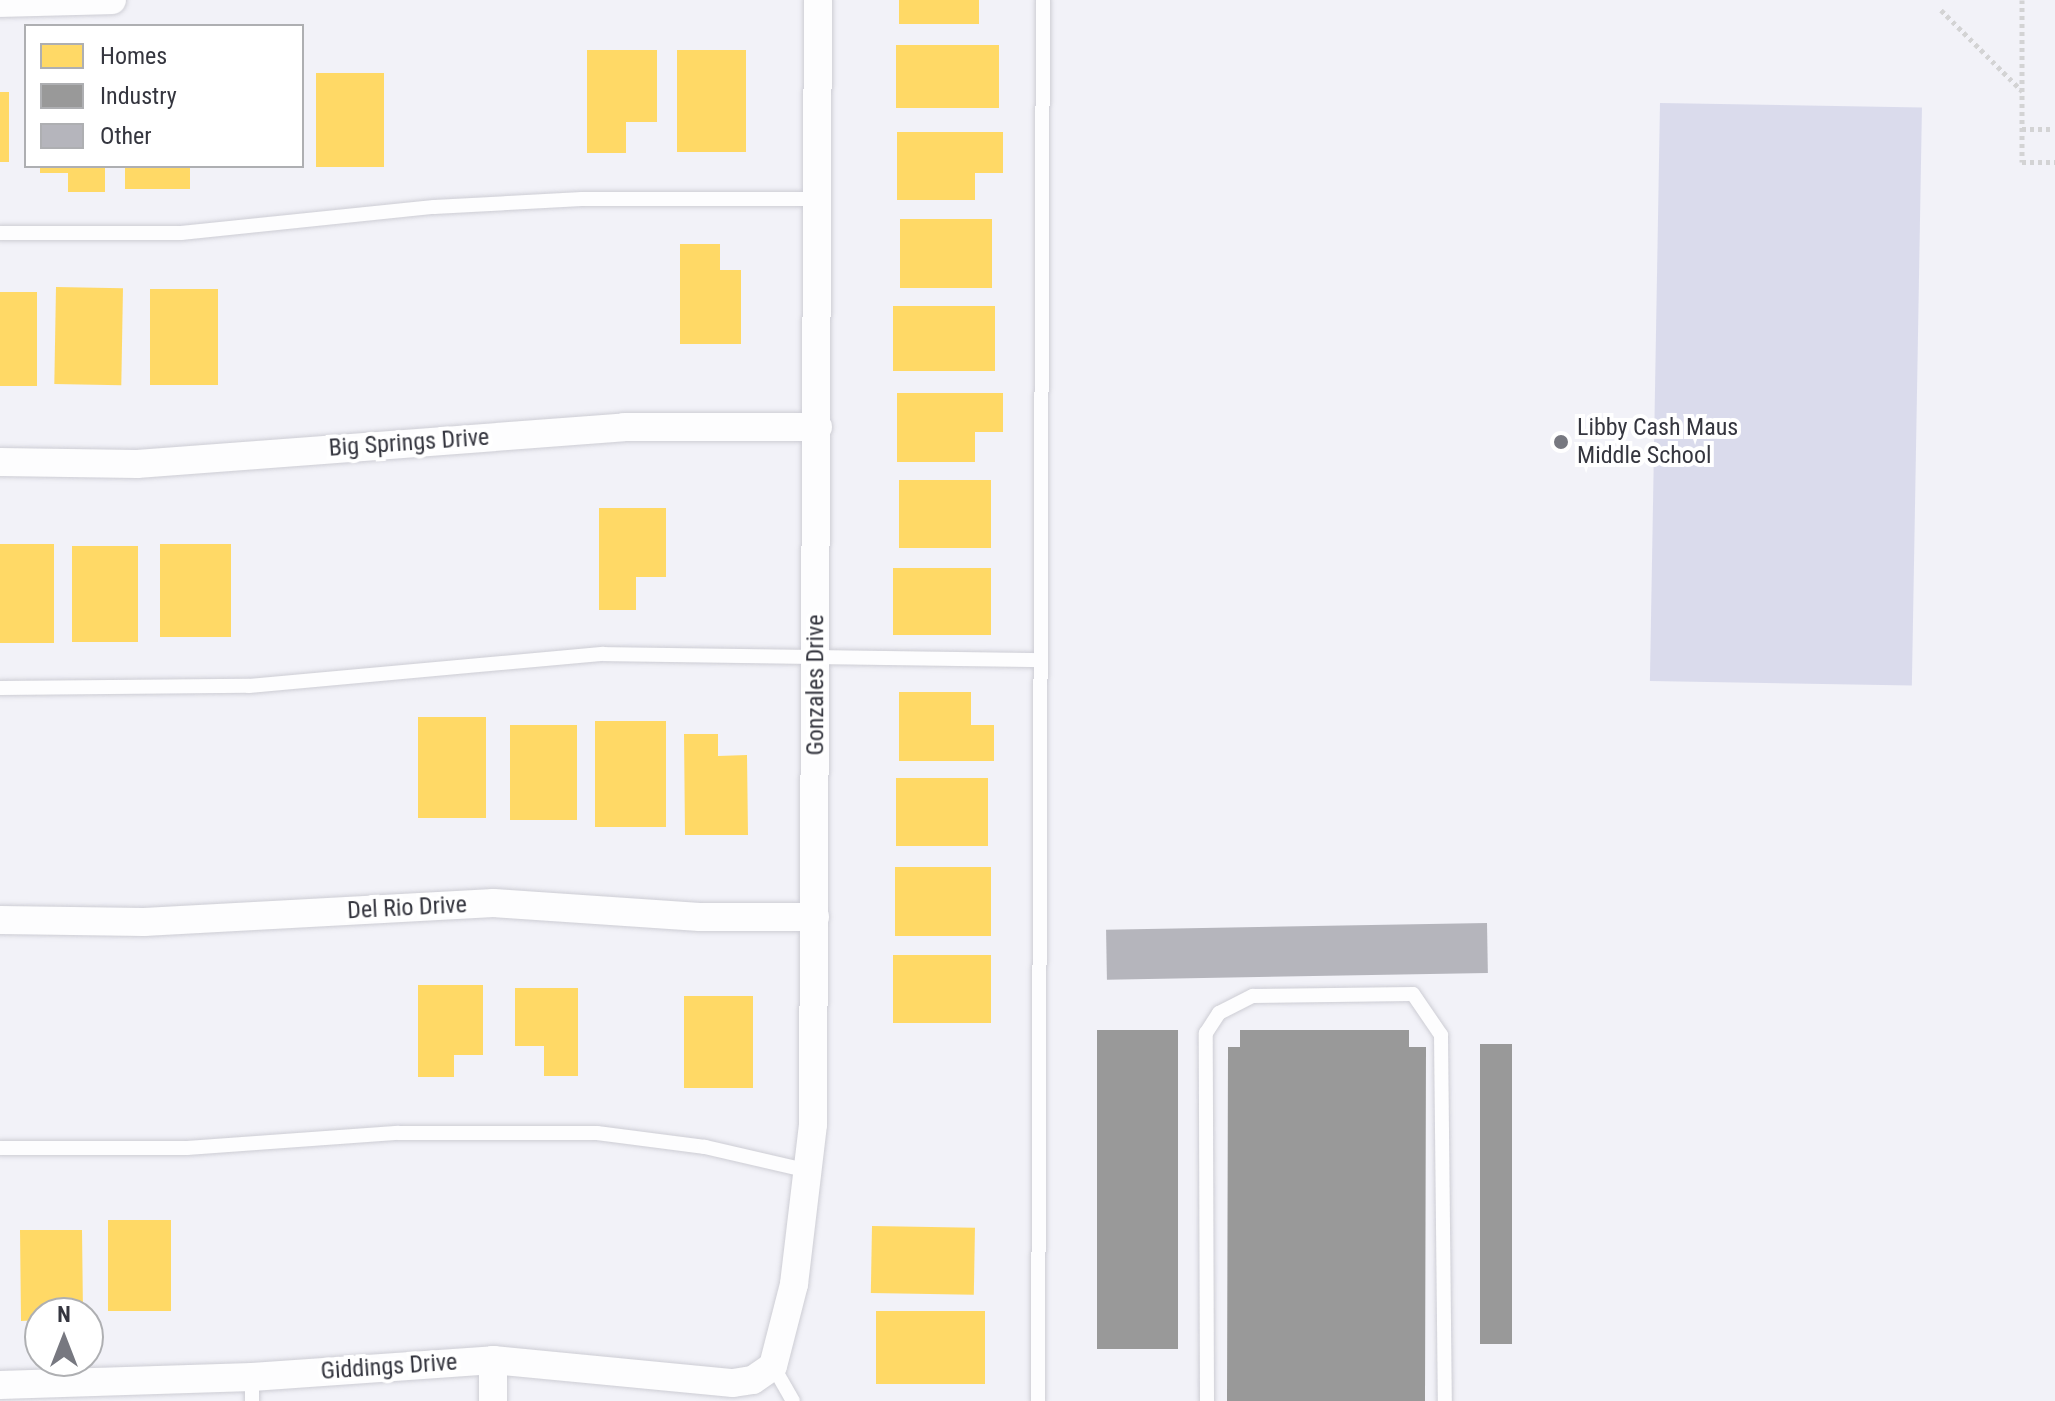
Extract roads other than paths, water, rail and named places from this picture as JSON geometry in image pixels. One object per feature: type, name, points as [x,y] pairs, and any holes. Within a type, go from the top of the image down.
[{"type":"street","points":[[0,3],[112,0]]},
{"type":"street","name":"Gonzales Drive","points":[[773,1366],[794,1284],[809,1171],[815,917],[820,199],[818,0]]},
{"type":"street","name":"Big Springs Drive","points":[[0,462],[137,464],[624,427],[818,427]]},
{"type":"street","name":"Del Rio Drive","points":[[0,920],[144,922],[493,903],[700,917],[815,917]]},
{"type":"street","points":[[493,1360],[493,1401]]},
{"type":"street","name":"Giddings Drive","points":[[10,1391],[252,1389],[493,1360],[733,1383],[753,1380],[773,1366]]},
{"type":"lane","points":[[1038,1401],[1043,0]]},
{"type":"lane","points":[[0,233],[181,233],[434,207],[582,199],[820,199]]},
{"type":"lane","points":[[0,688],[249,686],[604,654],[816,660],[1041,660]]},
{"type":"lane","points":[[1207,1401],[1206,1033],[1219,1013],[1253,996],[1413,994],[1441,1035],[1445,1401]]},
{"type":"lane","points":[[0,1148],[187,1148],[398,1133],[597,1133],[705,1147],[809,1171]]},
{"type":"lane","points":[[773,1366],[793,1401]]},
{"type":"place","name":"Libby Cash Maus Middle School","points":[[1561,442]]}]
